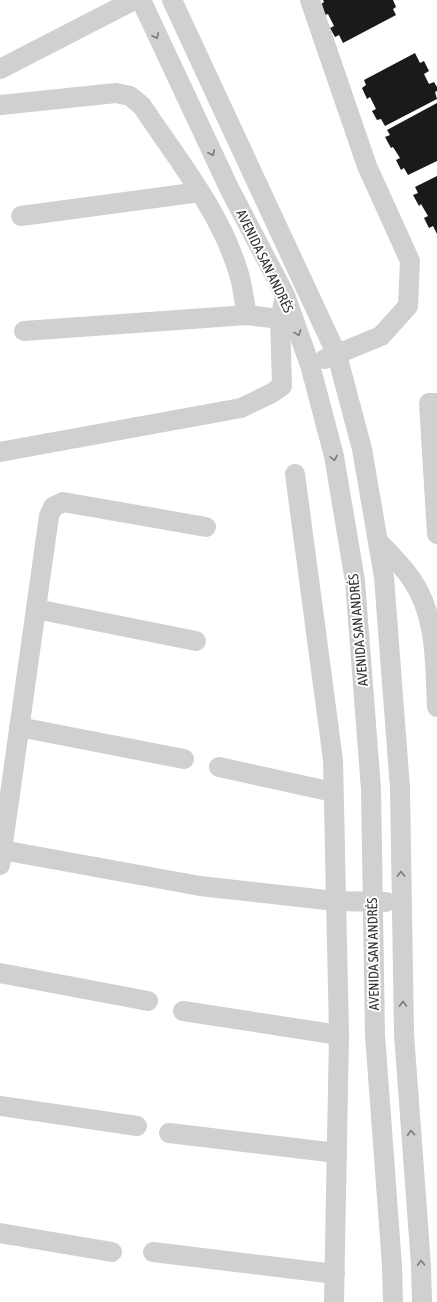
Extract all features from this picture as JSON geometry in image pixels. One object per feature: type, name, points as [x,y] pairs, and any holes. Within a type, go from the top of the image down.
[{"type":"street","points":[[0,69],[134,0]]},
{"type":"street","name":"AVENIDA SAN ANDRÉS","points":[[141,0],[229,188],[285,295],[310,365],[334,456],[356,596],[371,790],[375,1035],[392,1266],[393,1302]]},
{"type":"street","name":"AVENIDA SAN ANDRÉS","points":[[172,0],[336,354],[362,449],[384,577],[400,788],[404,1034],[421,1265],[422,1302]]},
{"type":"street","points":[[310,0],[367,166],[410,261],[408,306],[381,336],[310,365]]},
{"type":"street","points":[[1,105],[116,93],[130,96],[142,106],[200,192],[229,246],[239,274],[246,315]]},
{"type":"street","points":[[22,216],[200,192]]},
{"type":"street","points":[[0,452],[241,408],[272,393],[282,386],[280,318],[285,295]]},
{"type":"street","points":[[24,331],[246,315],[280,318]]},
{"type":"street","points":[[437,403],[429,403],[437,534]]},
{"type":"street","points":[[295,474],[333,760],[339,1035],[334,1302]]},
{"type":"street","points":[[206,528],[63,502],[53,507],[49,516],[1,858],[200,886],[335,901],[402,902]]},
{"type":"street","points":[[343,510],[378,540],[413,580],[428,612],[434,643],[437,707]]},
{"type":"street","points":[[36,609],[196,641]]},
{"type":"street","points":[[19,727],[184,759]]},
{"type":"street","points":[[219,767],[333,792]]},
{"type":"street","points":[[0,973],[148,1002]]},
{"type":"street","points":[[182,1011],[339,1035]]},
{"type":"street","points":[[0,1106],[137,1126]]},
{"type":"street","points":[[170,1132],[337,1153]]},
{"type":"street","points":[[0,1233],[112,1252]]},
{"type":"street","points":[[153,1252],[335,1274]]},
{"type":"building","points":[[323,0],[393,0],[396,7],[393,9],[396,15],[343,43],[339,35],[335,37],[330,28],[334,26],[328,14],[325,15],[320,5],[324,2]]},
{"type":"building","points":[[415,53],[420,63],[424,61],[429,71],[424,74],[429,84],[434,82],[437,87],[437,91],[435,92],[437,99],[385,126],[381,119],[377,120],[372,111],[376,109],[370,97],[367,99],[362,88],[366,85],[364,80]]},
{"type":"building","points":[[437,103],[437,161],[408,175],[404,168],[401,170],[396,160],[400,158],[393,147],[391,148],[385,137],[390,135],[387,130]]},
{"type":"building","points":[[437,176],[437,234],[433,226],[429,228],[424,218],[428,216],[421,204],[419,206],[413,195],[418,193],[415,187]]}]
